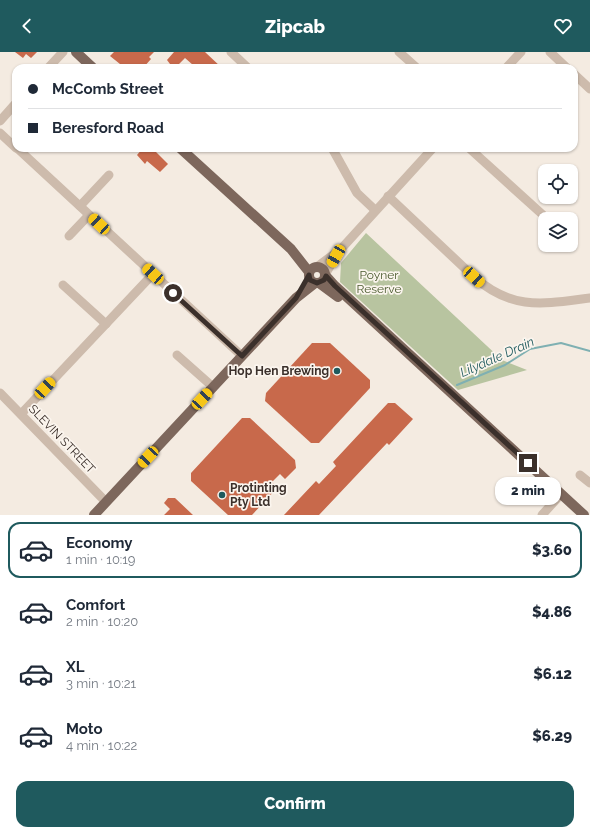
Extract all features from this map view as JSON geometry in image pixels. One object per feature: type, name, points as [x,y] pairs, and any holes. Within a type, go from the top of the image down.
[{"type":"main road","points":[[76,52],[89,64]]},
{"type":"main road","points":[[184,152],[291,249],[317,274],[338,298],[559,496],[584,515]]},
{"type":"main road","points":[[94,515],[317,274]]},
{"type":"main road","points":[[559,496],[575,515]]},
{"type":"street","points":[[52,64],[63,52]]},
{"type":"street","points":[[231,52],[244,64]]},
{"type":"street","points":[[399,52],[412,64]]},
{"type":"street","points":[[510,64],[521,52]]},
{"type":"street","points":[[550,52],[563,64]]},
{"type":"street","points":[[578,78],[590,89]]},
{"type":"street","points":[[0,120],[12,107]]},
{"type":"street","points":[[0,133],[12,144]]},
{"type":"street","points":[[20,152],[242,356]]},
{"type":"street","points":[[334,152],[357,193],[375,210]]},
{"type":"street","points":[[317,274],[429,152]]},
{"type":"street","points":[[473,152],[540,212]]},
{"type":"street","points":[[80,206],[109,175]]},
{"type":"street","points":[[388,196],[474,277],[496,294],[506,298],[534,304],[548,304],[590,298]]},
{"type":"street","points":[[69,236],[89,215]]},
{"type":"street","points":[[21,414],[153,274]]},
{"type":"street","points":[[63,284],[106,324]]},
{"type":"street","points":[[177,355],[213,388]]},
{"type":"street","name":"SLEVIN STREET","points":[[0,393],[106,502]]},
{"type":"street","points":[[580,475],[590,484]]},
{"type":"street","points":[[542,515],[559,496]]},
{"type":"green space","name":"Poyner Reserve","points":[[366,233],[502,360],[527,370],[458,390],[340,282],[341,263]]},
{"type":"building","points":[[15,52],[37,52],[31,58],[26,54],[23,58]]},
{"type":"building","points":[[114,52],[154,52],[149,57],[151,59],[147,64],[120,64],[110,56]]},
{"type":"building","points":[[174,52],[205,52],[218,64],[192,64],[185,58],[179,64],[170,64],[167,60]]},
{"type":"building","points":[[140,152],[156,152],[168,164],[160,172],[147,161],[145,164],[137,155]]},
{"type":"building","points":[[312,343],[330,343],[370,380],[370,388],[319,443],[311,443],[265,401],[266,393]]},
{"type":"building","points":[[388,403],[395,403],[413,419],[389,445],[387,443],[319,515],[284,515],[316,481],[319,484],[336,466],[333,462]]},
{"type":"building","points":[[242,418],[250,418],[295,460],[296,468],[285,479],[280,474],[272,482],[278,487],[252,515],[228,515],[191,481],[191,473]]},
{"type":"building","points":[[168,498],[175,498],[193,515],[164,515],[170,509],[164,503]]},
{"type":"waterway","name":"Lilydale Drain","points":[[457,385],[505,365],[530,349],[561,343],[590,351]]},
{"type":"place","name":"Hop Hen Brewing","points":[[337,371]]},
{"type":"place","name":"Protinting Pty Ltd","points":[[222,495]]},
{"type":"route","points":[[173,293],[242,356],[296,298],[309,275],[310,280],[315,283],[322,282],[326,276],[335,286],[528,463]]}]
